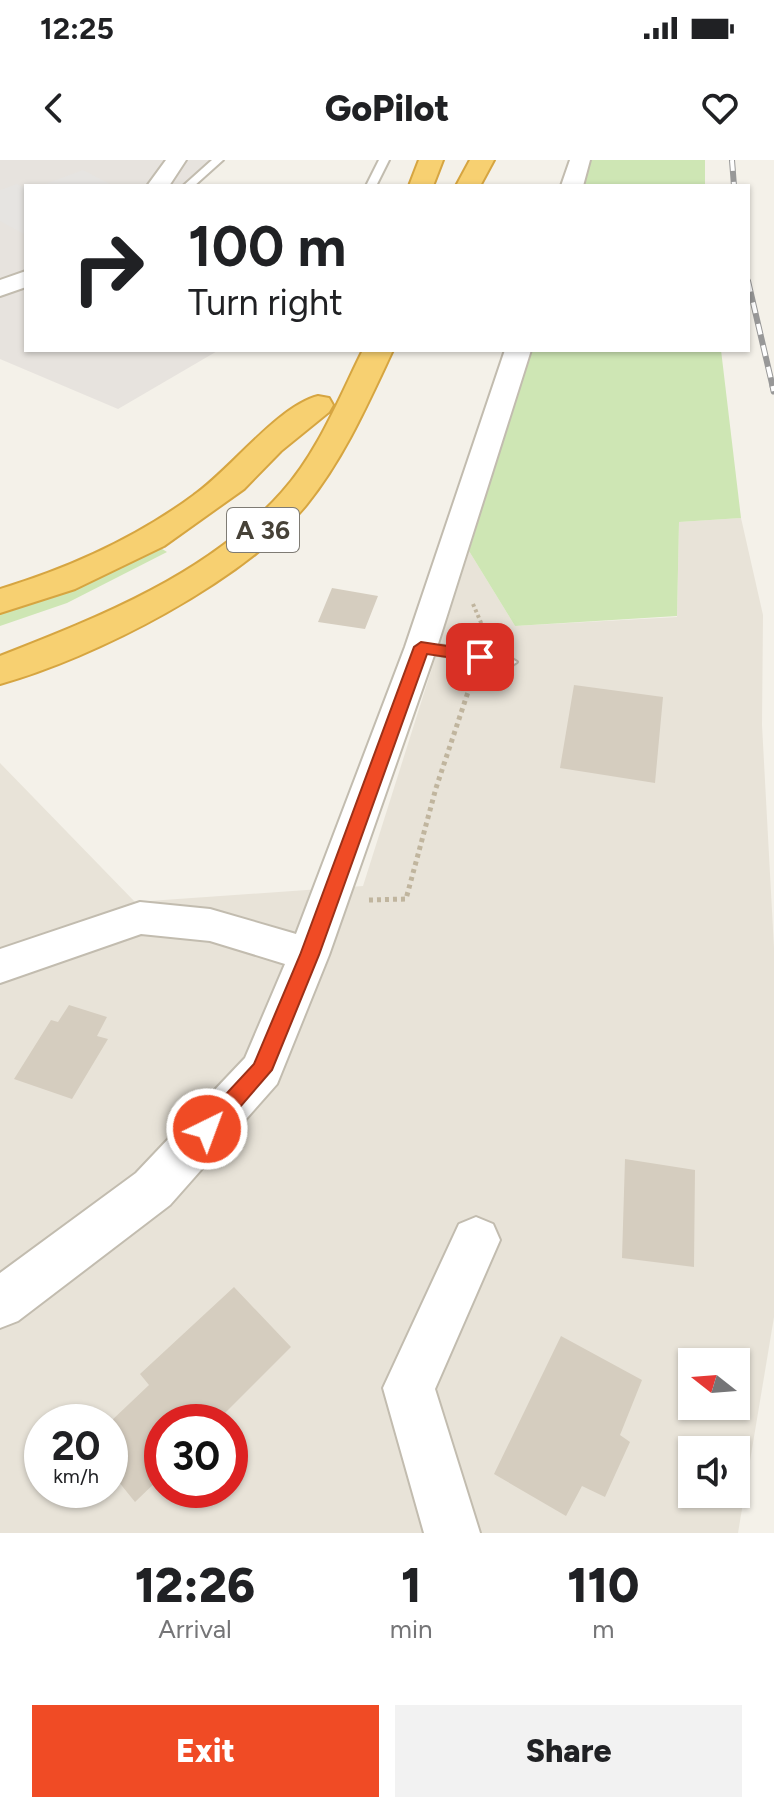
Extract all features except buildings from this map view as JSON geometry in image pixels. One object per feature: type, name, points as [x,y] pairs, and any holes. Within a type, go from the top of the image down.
[{"type":"highway","points":[[422,184],[431,160]]},
{"type":"highway","points":[[469,184],[482,160]]},
{"type":"highway","name":"A 36","points":[[0,671],[79,640],[130,615],[205,571],[267,527],[312,475],[338,431],[377,352]]},
{"type":"highway","name":"A 36","points":[[0,601],[71,578],[114,558],[181,519],[233,482],[334,374]]},
{"type":"highway","name":"A 36","points":[[0,647],[112,602],[216,540],[245,518],[273,489],[296,452],[334,374]]},
{"type":"highway","name":"A 36","points":[[0,661],[79,640]]},
{"type":"street","points":[[159,184],[176,160]]},
{"type":"street","points":[[573,184],[580,160]]},
{"type":"street","points":[[0,289],[24,279]]},
{"type":"street","points":[[0,1303],[153,1189],[262,1070],[309,955],[421,647],[517,352]]},
{"type":"street","points":[[0,966],[140,918],[210,925],[309,955]]},
{"type":"street","points":[[452,1533],[409,1388],[476,1240]]},
{"type":"lane","points":[[190,184],[218,160]]},
{"type":"lane","points":[[372,184],[384,160]]},
{"type":"lane","points":[[421,647],[509,662]]},
{"type":"path","points":[[328,902],[406,899],[436,788],[480,657]]},
{"type":"shaded area","points":[[0,160],[215,160],[197,184],[24,184],[24,352],[216,352],[118,409],[0,359]]},
{"type":"shaded area","points":[[83,170],[110,184],[45,184]]},
{"type":"shaded area","points":[[17,184],[24,187],[24,234],[0,221],[0,190]]},
{"type":"shaded area","points":[[741,518],[763,615],[762,725],[774,948],[774,1317],[750,1461],[750,1436],[678,1436],[678,1508],[742,1508],[738,1533],[0,1533],[0,763],[135,902],[363,886],[469,551],[515,626],[677,617],[679,522]]},
{"type":"green space","points":[[590,160],[705,160],[705,184],[583,184]]},
{"type":"green space","points":[[530,352],[721,352],[741,518],[679,522],[677,616],[515,626],[469,551]]},
{"type":"green space","points":[[159,547],[167,552],[67,603],[0,626],[0,608]]},
{"type":"railway","points":[[732,160],[734,184]]},
{"type":"railway","points":[[750,290],[773,388]]},
{"type":"railway","points":[[773,386],[774,391]]},
{"type":"route","points":[[207,1129],[262,1070],[309,955],[421,647],[480,657]]}]
